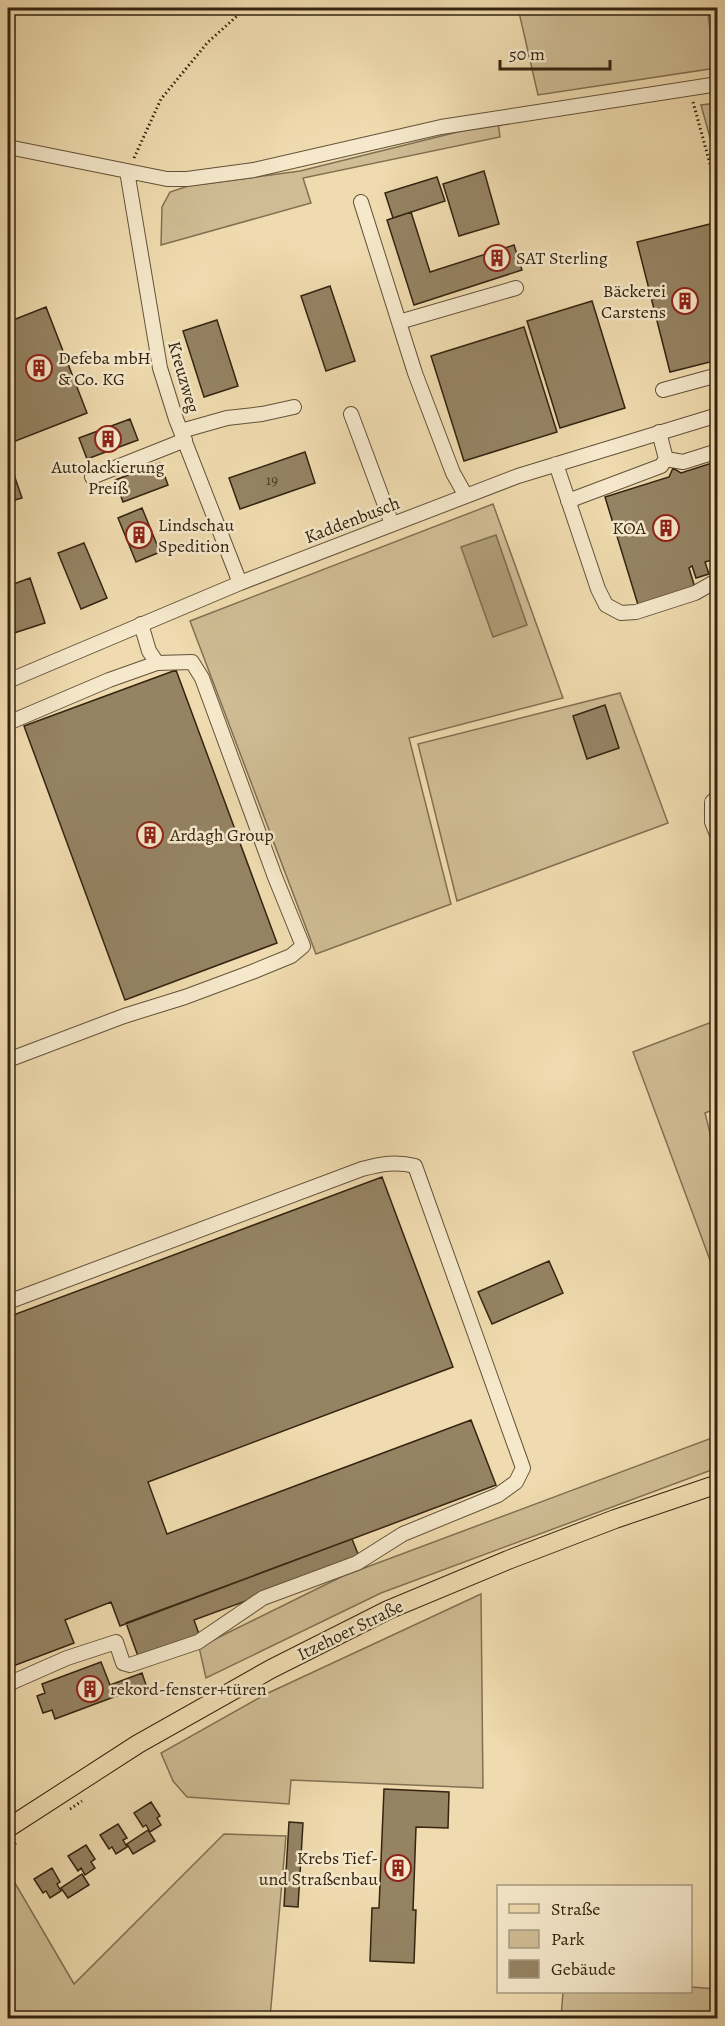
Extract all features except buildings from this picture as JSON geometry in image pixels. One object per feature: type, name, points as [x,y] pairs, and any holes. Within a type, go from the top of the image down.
[{"type":"main road","name":"Itzehoer Straße","points":[[12,1828],[138,1744],[271,1669],[388,1610],[615,1519],[717,1484]]},
{"type":"street","points":[[8,147],[167,179],[187,179],[254,170],[441,127],[717,84]]},
{"type":"street","name":"Kreuzweg","points":[[128,171],[158,359],[183,436],[240,583]]},
{"type":"street","points":[[361,202],[415,373],[453,473],[466,496]]},
{"type":"street","points":[[399,322],[516,288]]},
{"type":"street","points":[[663,390],[717,375]]},
{"type":"street","points":[[92,477],[227,418],[294,407]]},
{"type":"street","points":[[351,414],[392,524]]},
{"type":"street","name":"Kaddenbusch","points":[[8,681],[240,583],[466,496],[556,464],[717,415]]},
{"type":"street","points":[[659,432],[666,459]]},
{"type":"street","points":[[666,459],[683,462],[717,451]]},
{"type":"street","points":[[568,501],[661,466],[666,459]]},
{"type":"street","points":[[556,464],[594,579],[606,605],[621,613],[636,612],[695,593],[717,580]]},
{"type":"street","points":[[141,624],[149,651],[157,663]]},
{"type":"street","points":[[8,723],[109,680],[157,663],[192,662],[202,678],[275,877],[303,946],[291,957],[8,1060]]},
{"type":"street","points":[[717,796],[712,801],[711,822],[717,837]]},
{"type":"street","points":[[8,1302],[362,1168],[402,1163],[415,1166],[523,1468],[516,1482],[498,1495],[404,1534],[357,1563],[263,1598],[198,1642],[130,1665],[123,1663],[116,1642],[67,1658],[8,1684]]},
{"type":"path","points":[[128,171],[161,99],[208,42],[246,8]]},
{"type":"path","points":[[689,88],[717,193]]},
{"type":"path","points":[[67,1811],[85,1799]]},
{"type":"path","points":[[8,1849],[12,1828]]},
{"type":"green space","points":[[518,8],[707,8],[716,68],[538,95]]},
{"type":"green space","points":[[718,103],[717,163],[701,105]]},
{"type":"green space","points":[[498,122],[500,137],[303,178],[311,203],[161,245],[162,207],[170,192],[188,186],[300,171]]},
{"type":"green space","points":[[493,504],[563,698],[409,738],[451,904],[316,954],[190,621]]},
{"type":"green space","points":[[620,693],[668,823],[457,901],[418,744]]},
{"type":"green space","points":[[717,1020],[717,1108],[705,1113],[717,1161],[717,1279],[633,1052]]},
{"type":"green space","points":[[717,1436],[717,1468],[381,1593],[206,1678],[199,1647],[343,1576]]},
{"type":"green space","points":[[481,1594],[483,1788],[291,1780],[289,1804],[187,1797],[173,1781],[161,1753],[266,1694]]},
{"type":"green space","points":[[224,1834],[286,1836],[270,2018],[8,2018],[8,1871],[74,1984]]},
{"type":"green space","points":[[692,1987],[717,1989],[717,2018],[561,2018],[563,1993],[692,1993]]},
{"type":"shaded area","points":[[496,535],[527,625],[493,637],[461,547]]},
{"type":"place","name":"SAT Sterling","points":[[497,258]]},
{"type":"place","name":"Bäckerei Carstens","points":[[685,301]]},
{"type":"place","name":"Defeba mbH & Co. KG","points":[[39,368]]},
{"type":"place","name":"Autolackierung Preiß","points":[[108,439]]},
{"type":"place","name":"KOA","points":[[666,528]]},
{"type":"place","name":"Lindschau Spedition","points":[[139,535]]},
{"type":"place","name":"Ardagh Group","points":[[150,835]]},
{"type":"place","name":"rekord-fenster+türen","points":[[90,1689]]},
{"type":"place","name":"Krebs Tief- und Straßenbau","points":[[398,1868]]}]
